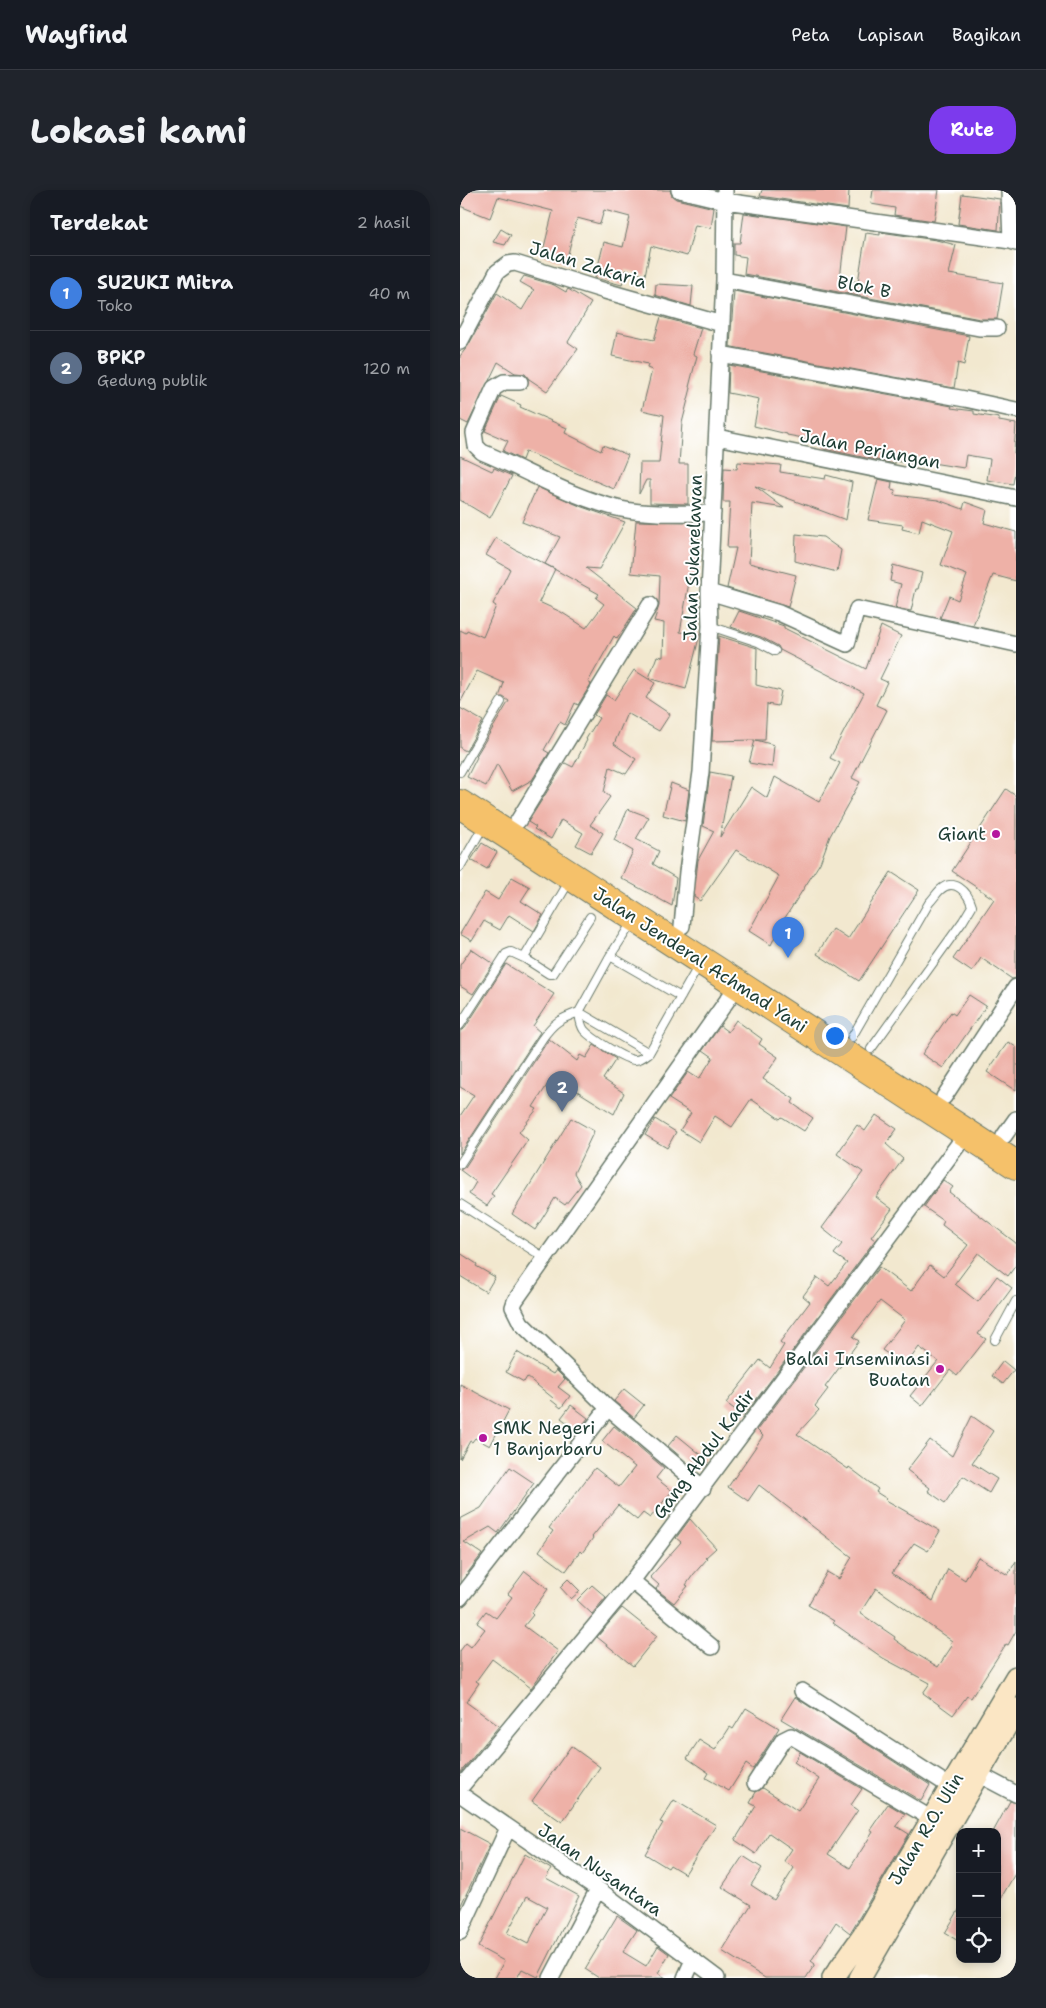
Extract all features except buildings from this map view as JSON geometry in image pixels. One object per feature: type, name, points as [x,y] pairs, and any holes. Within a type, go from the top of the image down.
[{"type":"highway","name":"Jalan Jenderal Achmad Yani","points":[[460,784],[682,926],[967,1133],[1016,1164]]},
{"type":"highway","name":"Jalan Jenderal Achmad Yani","points":[[460,804],[738,985],[813,1022],[862,1043],[944,1096],[1012,1133]]},
{"type":"main road","name":"Jalan R.O. Ulin","points":[[886,1915],[932,1819],[1016,1677]]},
{"type":"main road","name":"Jalan R.O. Ulin","points":[[860,1978],[871,1941],[886,1915],[978,1774],[1016,1709]]},
{"type":"main road","name":"Jalan R.O. Ulin","points":[[833,1978],[871,1941]]},
{"type":"street","points":[[679,190],[1014,242],[1008,190]]},
{"type":"street","name":"Jalan Sukarelawan","points":[[682,926],[686,872],[701,772],[710,626],[709,592],[724,280],[725,196]]},
{"type":"street","name":"Jalan Zakaria","points":[[460,342],[466,316],[497,272],[508,264],[515,262],[605,291],[722,324]]},
{"type":"street","name":"Blok B","points":[[724,280],[978,328],[997,328]]},
{"type":"street","points":[[720,354],[1016,410]]},
{"type":"street","points":[[520,382],[504,382],[494,388],[474,433],[476,446],[482,452],[575,494],[621,509],[657,513],[713,513]]},
{"type":"street","name":"Jalan Periangan","points":[[717,437],[1016,498]]},
{"type":"street","points":[[709,592],[779,613],[847,644],[857,609],[1016,644]]},
{"type":"street","points":[[518,821],[650,605]]},
{"type":"street","points":[[703,1488],[608,1408],[521,1323],[513,1307],[515,1301],[545,1258],[738,985]]},
{"type":"street","points":[[944,1096],[1016,987]]},
{"type":"street","name":"Gang Abdul Kadir","points":[[460,1788],[632,1581],[967,1133]]},
{"type":"street","points":[[460,1598],[608,1408]]},
{"type":"street","points":[[632,1581],[712,1646]]},
{"type":"street","points":[[802,1691],[951,1787]]},
{"type":"street","points":[[755,1783],[783,1740],[791,1736],[796,1737],[932,1819]]},
{"type":"street","points":[[978,1774],[1016,1794]]},
{"type":"street","name":"Jalan Nusantara","points":[[460,1794],[598,1890],[717,1978]]},
{"type":"street","points":[[460,1930],[508,1828]]},
{"type":"street","points":[[551,1978],[598,1890]]},
{"type":"street","points":[[685,1978],[693,1960]]},
{"type":"lane","points":[[710,626],[758,642],[775,651]]},
{"type":"lane","points":[[460,772],[501,702]]},
{"type":"lane","points":[[460,866],[486,821]]},
{"type":"lane","points":[[524,958],[572,876]]},
{"type":"lane","points":[[951,885],[963,889],[969,896],[972,906],[963,922],[862,1043],[929,903],[941,888],[951,885]]},
{"type":"lane","points":[[460,1025],[506,954],[511,952],[549,974],[553,974],[590,917]]},
{"type":"lane","points":[[636,918],[610,956],[579,1012],[580,1022],[589,1035],[626,1058],[640,1060],[649,1054],[701,960]]},
{"type":"lane","points":[[610,956],[681,997]]},
{"type":"lane","points":[[460,1164],[549,1029],[561,1018],[579,1012],[649,1054]]},
{"type":"lane","points":[[460,1204],[545,1258]]},
{"type":"lane","points":[[995,1340],[1016,1301]]},
{"type":"place","name":"Giant","points":[[996,834]]},
{"type":"place","name":"SUZUKI Mitra","points":[[788,958]]},
{"type":"place","name":"BPKP","points":[[562,1112]]},
{"type":"place","name":"Balai Inseminasi Buatan","points":[[940,1369]]},
{"type":"place","name":"SMK Negeri 1 Banjarbaru","points":[[483,1438]]}]
